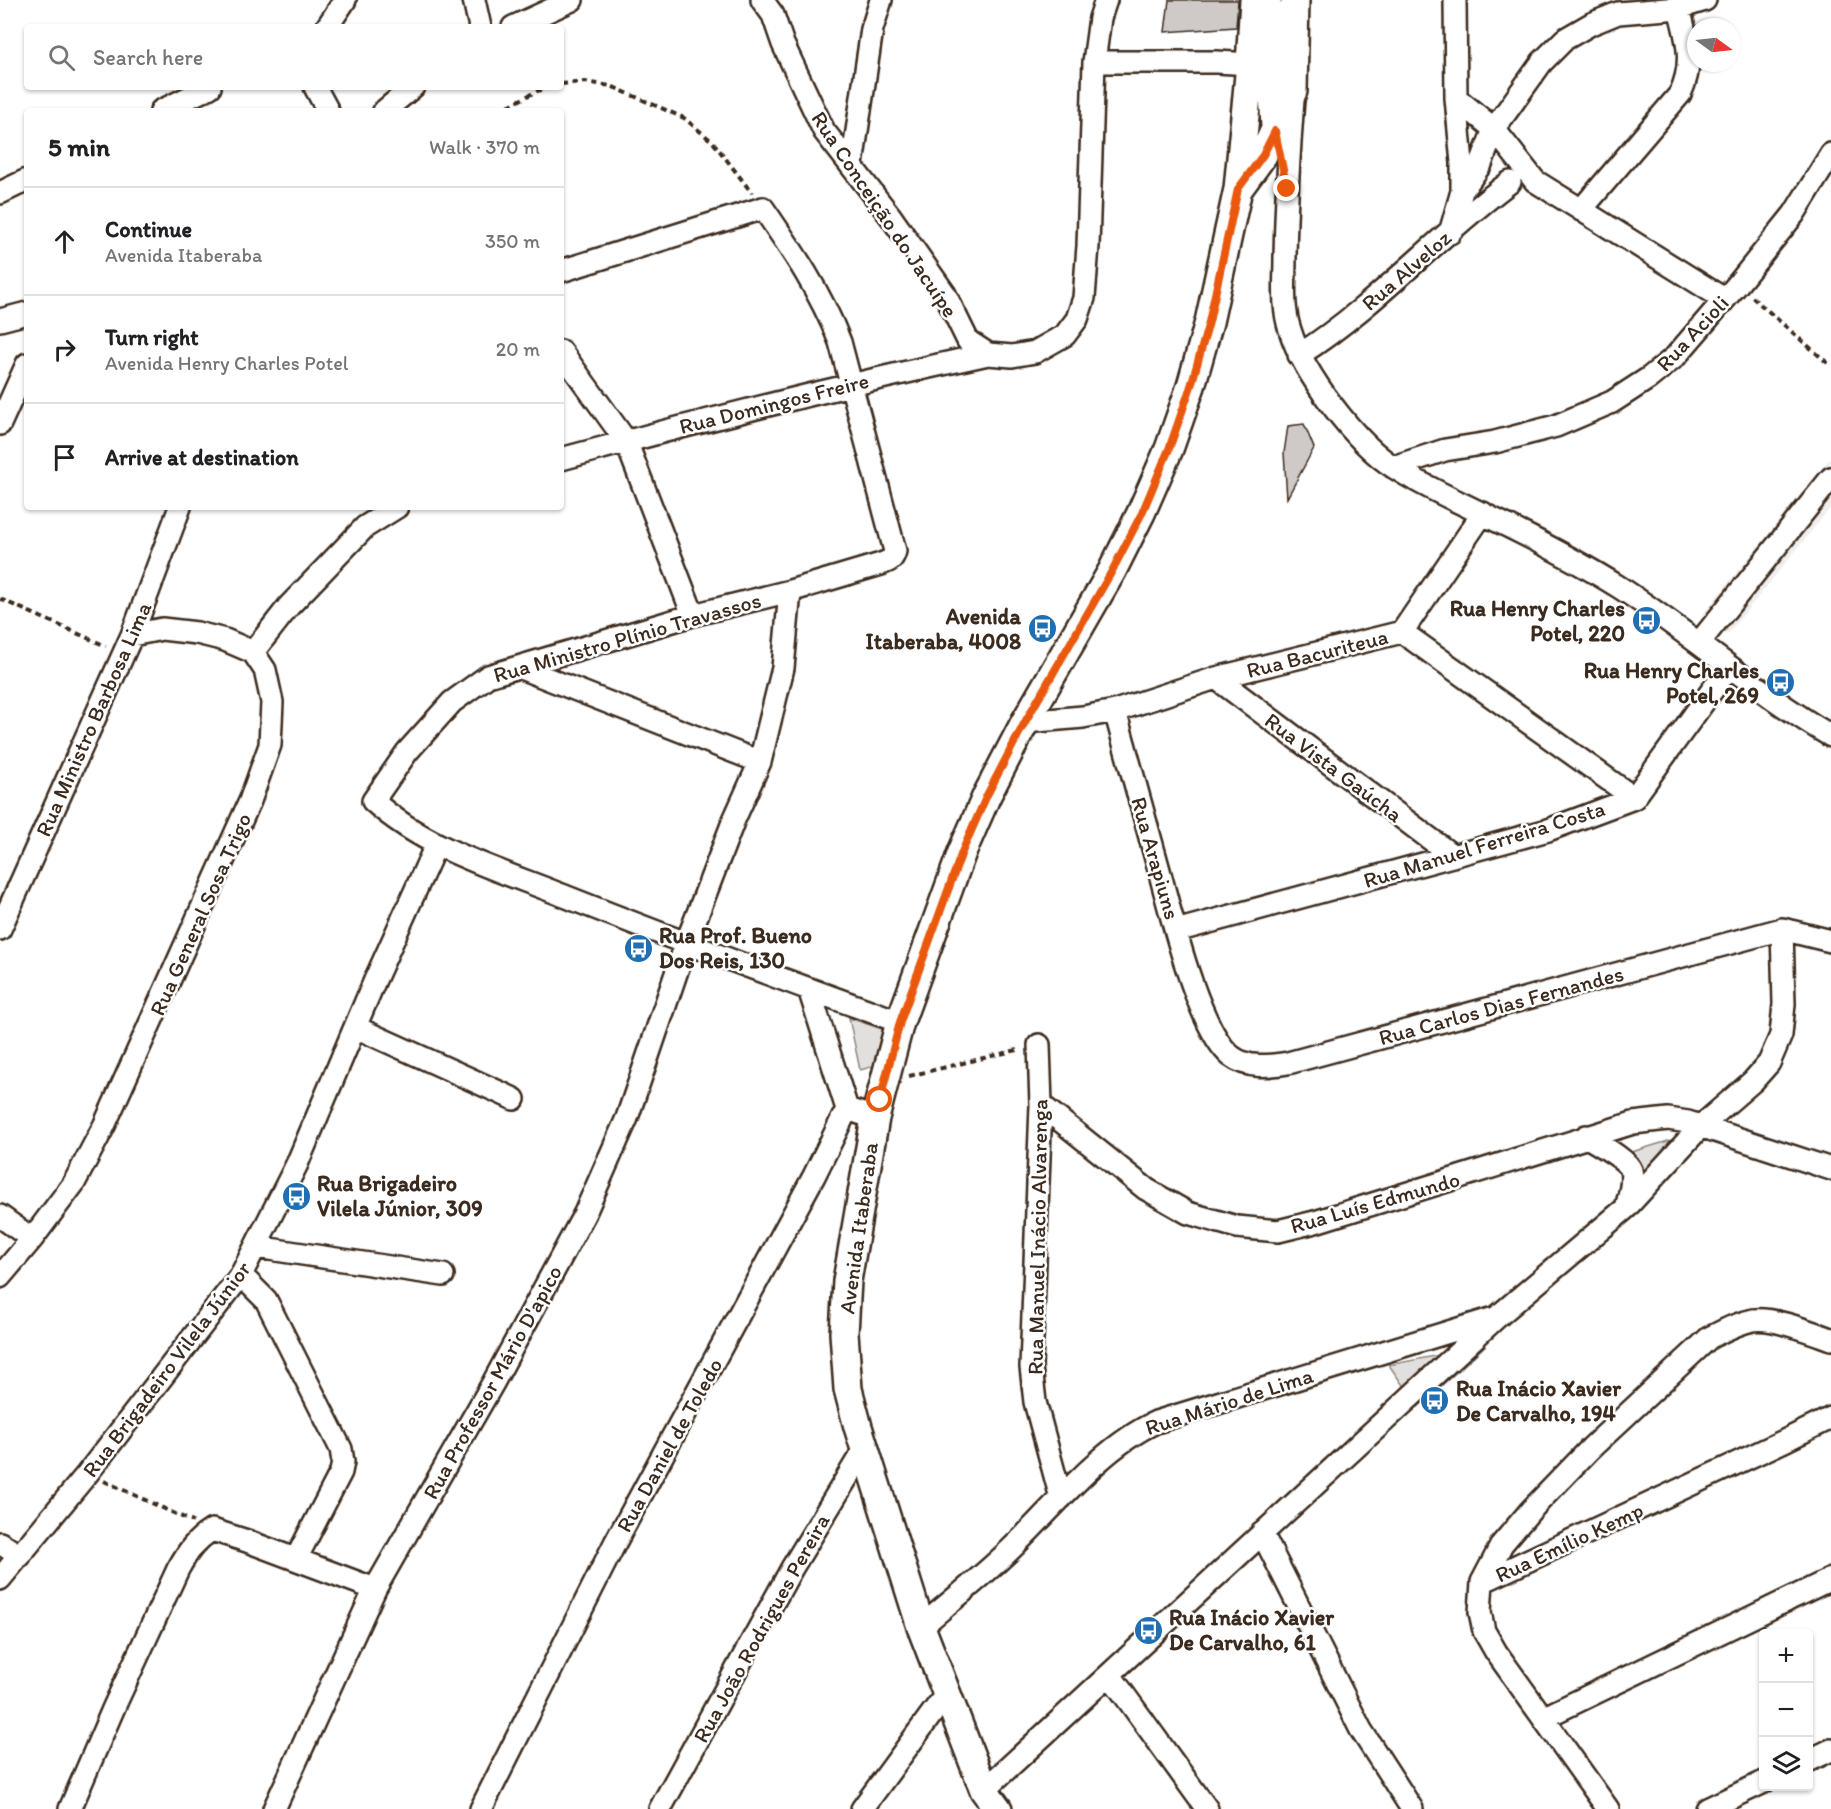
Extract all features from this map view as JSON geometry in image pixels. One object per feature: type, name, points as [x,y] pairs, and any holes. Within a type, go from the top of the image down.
[{"type":"main road","name":"Avenida Itaberaba","points":[[991,1799],[921,1627],[848,1389],[844,1333],[847,1281],[875,1118],[900,1022],[962,852],[987,795],[1025,722],[1112,571],[1142,513],[1169,449],[1191,386],[1209,322],[1261,68],[1254,0]]},
{"type":"main road","points":[[1267,0],[1261,68],[1275,131]]},
{"type":"main road","name":"Avenida Itaberaba","points":[[1238,189],[1263,155],[1293,91],[1295,0]]},
{"type":"street","points":[[329,24],[345,0]]},
{"type":"street","points":[[474,0],[479,24]]},
{"type":"street","points":[[520,24],[572,0]]},
{"type":"street","name":"Rua Conceição do Jacuípe","points":[[762,0],[773,15],[783,44],[824,131],[852,165],[945,294],[968,341],[988,354]]},
{"type":"street","points":[[852,165],[872,29],[881,0]]},
{"type":"street","points":[[988,354],[1012,356],[1035,352],[1065,335],[1077,319],[1084,298],[1094,62],[1100,18],[1106,0]]},
{"type":"street","points":[[1450,233],[1462,191],[1462,163],[1456,98],[1455,0]]},
{"type":"street","points":[[1462,191],[1481,164],[1494,129],[1542,62],[1565,39],[1617,7],[1679,8],[1705,0]]},
{"type":"street","points":[[1581,210],[1680,94],[1688,78],[1690,52],[1679,8]]},
{"type":"street","points":[[1094,62],[1261,68]]},
{"type":"street","points":[[167,108],[204,90]]},
{"type":"street","points":[[317,90],[326,108]]},
{"type":"street","points":[[388,108],[409,90]]},
{"type":"street","points":[[1293,91],[1287,189],[1285,303],[1289,328],[1299,355],[1329,400],[1364,442],[1393,467],[1550,546],[1619,587],[1729,667],[1830,733]]},
{"type":"street","points":[[1456,98],[1494,129],[1535,181],[1581,210],[1731,292]]},
{"type":"street","points":[[1275,131],[1287,189]]},
{"type":"street","name":"Rua Acioli","points":[[1393,467],[1445,450],[1495,442],[1556,426],[1612,402],[1649,378],[1675,357],[1731,292],[1794,214],[1831,154]]},
{"type":"street","points":[[0,193],[24,181]]},
{"type":"street","points":[[1462,191],[1510,182],[1535,181]]},
{"type":"street","name":"Rua Alveloz","points":[[1299,355],[1331,335],[1510,182]]},
{"type":"street","points":[[564,270],[763,208],[804,266],[827,309],[852,383]]},
{"type":"street","points":[[0,320],[24,314]]},
{"type":"street","name":"Rua Domingos Freire","points":[[564,458],[852,383],[988,354]]},
{"type":"street","points":[[564,355],[626,441],[693,615]]},
{"type":"street","points":[[0,423],[24,371]]},
{"type":"street","name":"Rua Ministro Plínio Travassos","points":[[436,845],[392,818],[373,801],[407,752],[452,702],[488,676],[693,615],[790,591],[890,561],[894,557],[895,551],[852,383]]},
{"type":"street","points":[[1699,643],[1831,478]]},
{"type":"street","name":"Rua Ministro Barbosa Lima","points":[[0,929],[132,635],[179,510]]},
{"type":"street","points":[[132,635],[162,629],[197,633],[225,640],[253,652],[289,606],[364,527],[392,510]]},
{"type":"street","points":[[1402,632],[1483,513]]},
{"type":"street","name":"Rua Professor Mário D'apico","points":[[274,1809],[375,1589],[493,1383],[585,1213],[627,1118],[686,944],[733,822],[760,762],[783,668],[790,591]]},
{"type":"street","name":"Rua Bacuriteua","points":[[1025,722],[1083,717],[1115,711],[1216,678],[1402,632],[1634,798]]},
{"type":"street","name":"Rua General Sosa Trigo","points":[[0,1277],[74,1183],[105,1126],[250,801],[270,745],[272,702],[265,670],[253,652]]},
{"type":"street","points":[[518,667],[760,762]]},
{"type":"street","name":"Rua Manuel Ferreira Costa","points":[[1176,931],[1548,830],[1634,798],[1729,667]]},
{"type":"street","name":"Rua Vista Gaúcha","points":[[1216,678],[1453,856]]},
{"type":"street","name":"Rua Arapiuns","points":[[1115,711],[1176,931],[1199,1004]]},
{"type":"street","points":[[436,845],[686,944],[900,1022]]},
{"type":"street","name":"Rua Brigadeiro Vilela Júnior","points":[[0,1579],[87,1474],[241,1275],[297,1164],[375,980],[436,845]]},
{"type":"street","points":[[991,1799],[1110,1675],[1497,1317],[1626,1208],[1701,1126],[1753,1081],[1769,1063],[1780,1035],[1784,1004],[1782,929]]},
{"type":"street","name":"Rua Carlos Dias Fernandes","points":[[1199,1004],[1219,1043],[1232,1057],[1247,1064],[1263,1067],[1288,1063],[1782,929],[1831,941]]},
{"type":"street","points":[[809,989],[847,1109],[875,1118]]},
{"type":"street","points":[[355,1027],[514,1099]]},
{"type":"street","name":"Rua Manuel Inácio Alvarenga","points":[[1039,1045],[1041,1106],[1031,1367],[1035,1402],[1061,1498]]},
{"type":"street","name":"Rua Luís Edmundo","points":[[1041,1106],[1146,1189],[1188,1213],[1237,1227],[1278,1231],[1315,1222],[1511,1162],[1586,1136],[1633,1123],[1668,1119],[1688,1122],[1831,1169]]},
{"type":"street","name":"Rua Daniel de Toledo","points":[[481,1809],[615,1543],[809,1186],[847,1109]]},
{"type":"street","points":[[1586,1136],[1625,1162],[1630,1169],[1631,1186],[1626,1208]]},
{"type":"street","points":[[0,1216],[32,1239]]},
{"type":"street","points":[[256,1247],[443,1275]]},
{"type":"street","points":[[241,1275],[266,1300],[341,1449],[344,1462],[296,1559]]},
{"type":"street","name":"Rua Mário de Lima","points":[[921,1627],[1013,1547],[1116,1446],[1139,1430],[1156,1422],[1497,1317]]},
{"type":"street","points":[[1482,1582],[1502,1544],[1531,1510],[1591,1448],[1709,1338],[1732,1326],[1755,1320],[1793,1326],[1831,1339]]},
{"type":"street","name":"Rua Emílio Kemp","points":[[1608,1809],[1484,1631],[1480,1612],[1482,1582],[1831,1418]]},
{"type":"street","name":"Rua João Rodrigues Pereira","points":[[660,1809],[792,1568],[865,1448]]},
{"type":"street","points":[[70,1809],[178,1569],[189,1549],[199,1538],[212,1530],[375,1589]]},
{"type":"street","points":[[1262,1533],[1361,1730],[1412,1809]]},
{"type":"street","points":[[0,1543],[20,1556]]},
{"type":"street","points":[[1543,1718],[1831,1580]]},
{"type":"street","points":[[1110,1675],[1207,1809]]},
{"type":"street","points":[[862,1809],[947,1694]]},
{"type":"street","points":[[1813,1759],[1831,1750]]},
{"type":"street","points":[[1707,1809],[1759,1784]]},
{"type":"path","points":[[564,84],[585,82],[611,86],[684,118],[713,142],[763,208]]},
{"type":"path","points":[[505,108],[543,90]]},
{"type":"path","points":[[1731,292],[1831,366]]},
{"type":"path","points":[[0,599],[123,654]]},
{"type":"path","points":[[885,1082],[1039,1045]]},
{"type":"path","points":[[87,1474],[212,1530]]},
{"type":"shaded area","points":[[1831,457],[1831,507],[1727,635],[1702,615]]},
{"type":"shaded area","points":[[849,1018],[891,1032],[882,1064],[860,1070]]},
{"type":"shaded area","points":[[1675,1139],[1640,1181],[1625,1154]]},
{"type":"shaded area","points":[[1485,1346],[1418,1407],[1389,1365]]},
{"type":"building","points":[[1169,0],[1238,0],[1236,27],[1165,32]]},
{"type":"building","points":[[1304,424],[1314,448],[1287,498],[1284,453],[1288,426]]},
{"type":"place","name":"Rua Henry Charles Potel, 220","points":[[1646,621]]},
{"type":"place","name":"Avenida Itaberaba, 4008","points":[[1042,629]]},
{"type":"place","name":"Rua Henry Charles Potel, 269","points":[[1780,683]]},
{"type":"place","name":"Rua Prof. Bueno Dos Reis, 130","points":[[638,948]]},
{"type":"place","name":"Rua Brigadeiro Vilela Júnior, 309","points":[[296,1196]]},
{"type":"place","name":"Rua Inácio Xavier De Carvalho, 194","points":[[1435,1401]]},
{"type":"place","name":"Rua Inácio Xavier De Carvalho, 61","points":[[1148,1630]]},
{"type":"route","points":[[880,1100],[900,1022],[962,852],[987,795],[1025,722],[1112,571],[1142,513],[1169,449],[1191,386],[1209,322],[1238,189],[1263,155],[1275,131],[1287,189]]}]
